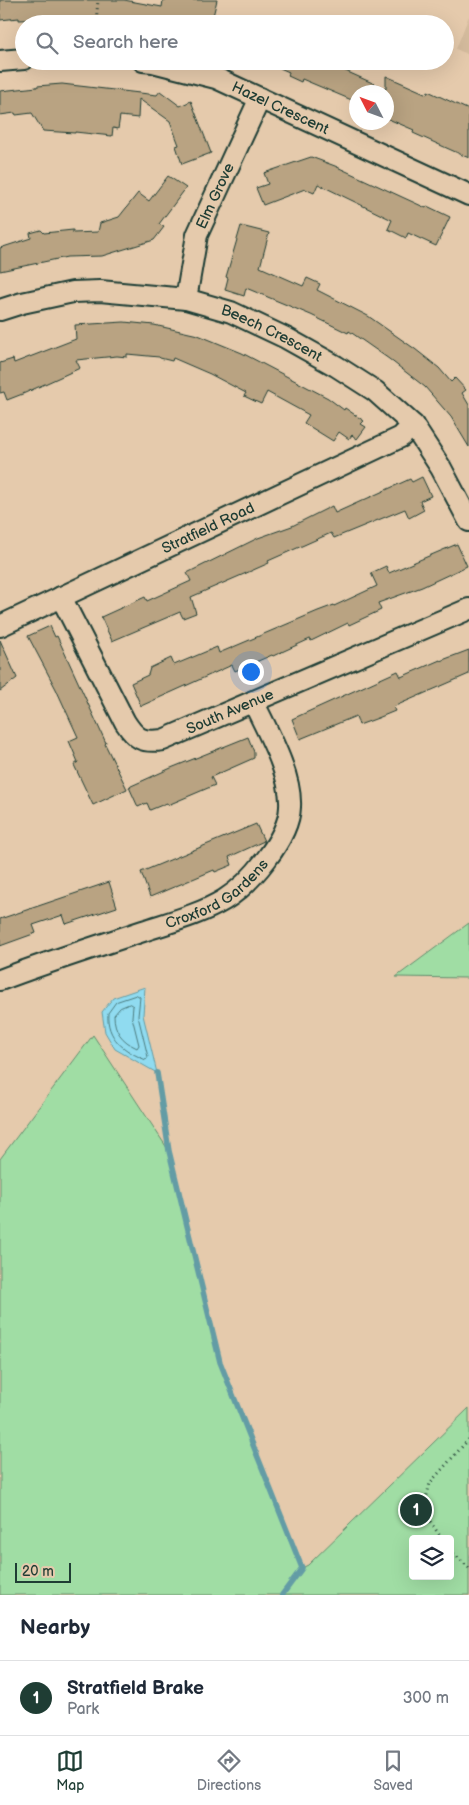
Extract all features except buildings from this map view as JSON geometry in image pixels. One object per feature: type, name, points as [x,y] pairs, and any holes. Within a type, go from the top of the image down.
[{"type":"street","points":[[0,61],[15,60]]},
{"type":"street","name":"Hazel Crescent","points":[[185,70],[216,78],[469,195]]},
{"type":"street","name":"Elm Grove","points":[[186,299],[197,235],[260,98]]},
{"type":"street","name":"Beech Crescent","points":[[0,310],[22,303],[73,292],[100,291],[186,299],[231,312],[286,338],[375,391],[413,425],[441,468],[469,521]]},
{"type":"street","name":"Stratfield Road","points":[[0,626],[400,437],[413,425]]},
{"type":"street","name":"South Avenue","points":[[61,597],[132,734],[142,740],[152,742],[163,740],[469,609]]},
{"type":"street","name":"Croxford Gardens","points":[[0,980],[198,913],[224,899],[250,879],[282,835],[290,808],[288,780],[253,701]]},
{"type":"path","points":[[97,15],[98,0]]},
{"type":"path","points":[[439,1535],[423,1510],[430,1483],[459,1448],[469,1439]]},
{"type":"path","points":[[454,1554],[469,1568]]},
{"type":"shaded area","points":[[469,16],[469,55],[456,49]]},
{"type":"green space","points":[[469,923],[469,978],[396,977]]},
{"type":"green space","points":[[93,1035],[169,1151],[220,1363],[302,1568],[308,1565],[469,1408],[469,1595],[0,1595],[0,1159]]},
{"type":"water","points":[[145,987],[143,1015],[157,1073],[115,1049],[105,1032],[102,1012],[113,998]]},
{"type":"waterway","points":[[157,1073],[169,1151],[220,1362],[302,1568],[282,1595]]},
{"type":"place","name":"Stratfield Brake","points":[[416,1510]]}]
